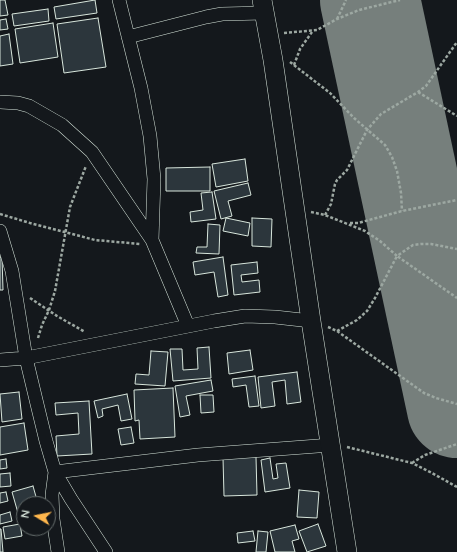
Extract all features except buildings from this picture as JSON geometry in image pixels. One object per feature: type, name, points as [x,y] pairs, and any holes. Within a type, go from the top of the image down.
[{"type":"street","points":[[119,0],[141,88],[150,136],[154,179],[153,242]]},
{"type":"street","points":[[128,37],[214,15],[239,13],[263,7],[273,60],[311,321],[348,552]]},
{"type":"street","points":[[0,102],[18,103],[29,106],[62,125],[92,152],[153,242],[188,326]]},
{"type":"street","points":[[0,231],[12,271],[31,357],[46,441],[55,472],[74,505],[106,552]]},
{"type":"street","points":[[0,360],[31,357],[244,316],[275,317],[311,321]]},
{"type":"street","points":[[55,472],[198,454],[331,445]]},
{"type":"street","points":[[55,472],[52,495],[53,519],[58,552]]},
{"type":"path","points":[[337,19],[346,0]]},
{"type":"path","points":[[269,38],[289,32],[312,32],[324,28],[337,19],[360,10],[400,0]]},
{"type":"path","points":[[294,65],[300,49],[312,32]]},
{"type":"path","points":[[325,215],[331,204],[335,184],[347,170],[367,130],[381,114],[418,92],[433,77],[457,42]]},
{"type":"path","points":[[273,60],[287,60],[294,65],[330,93],[367,130],[385,145],[392,157],[397,171],[401,193],[402,211]]},
{"type":"path","points":[[418,92],[457,116]]},
{"type":"path","points":[[31,357],[38,335],[49,310],[58,274],[73,196],[92,152]]},
{"type":"path","points":[[348,224],[457,200]]},
{"type":"path","points":[[295,211],[306,211],[325,215],[365,231],[397,256],[457,298]]},
{"type":"path","points":[[0,214],[110,242],[153,242]]},
{"type":"path","points":[[338,331],[357,320],[366,310],[375,298],[397,256],[412,245],[431,244],[457,249]]},
{"type":"path","points":[[49,310],[86,333],[108,342]]},
{"type":"path","points":[[311,321],[338,331],[424,393],[457,404]]},
{"type":"path","points":[[412,463],[425,455],[457,444]]},
{"type":"path","points":[[331,445],[412,463],[457,487]]},
{"type":"runway","points":[[370,0],[457,408]]}]
